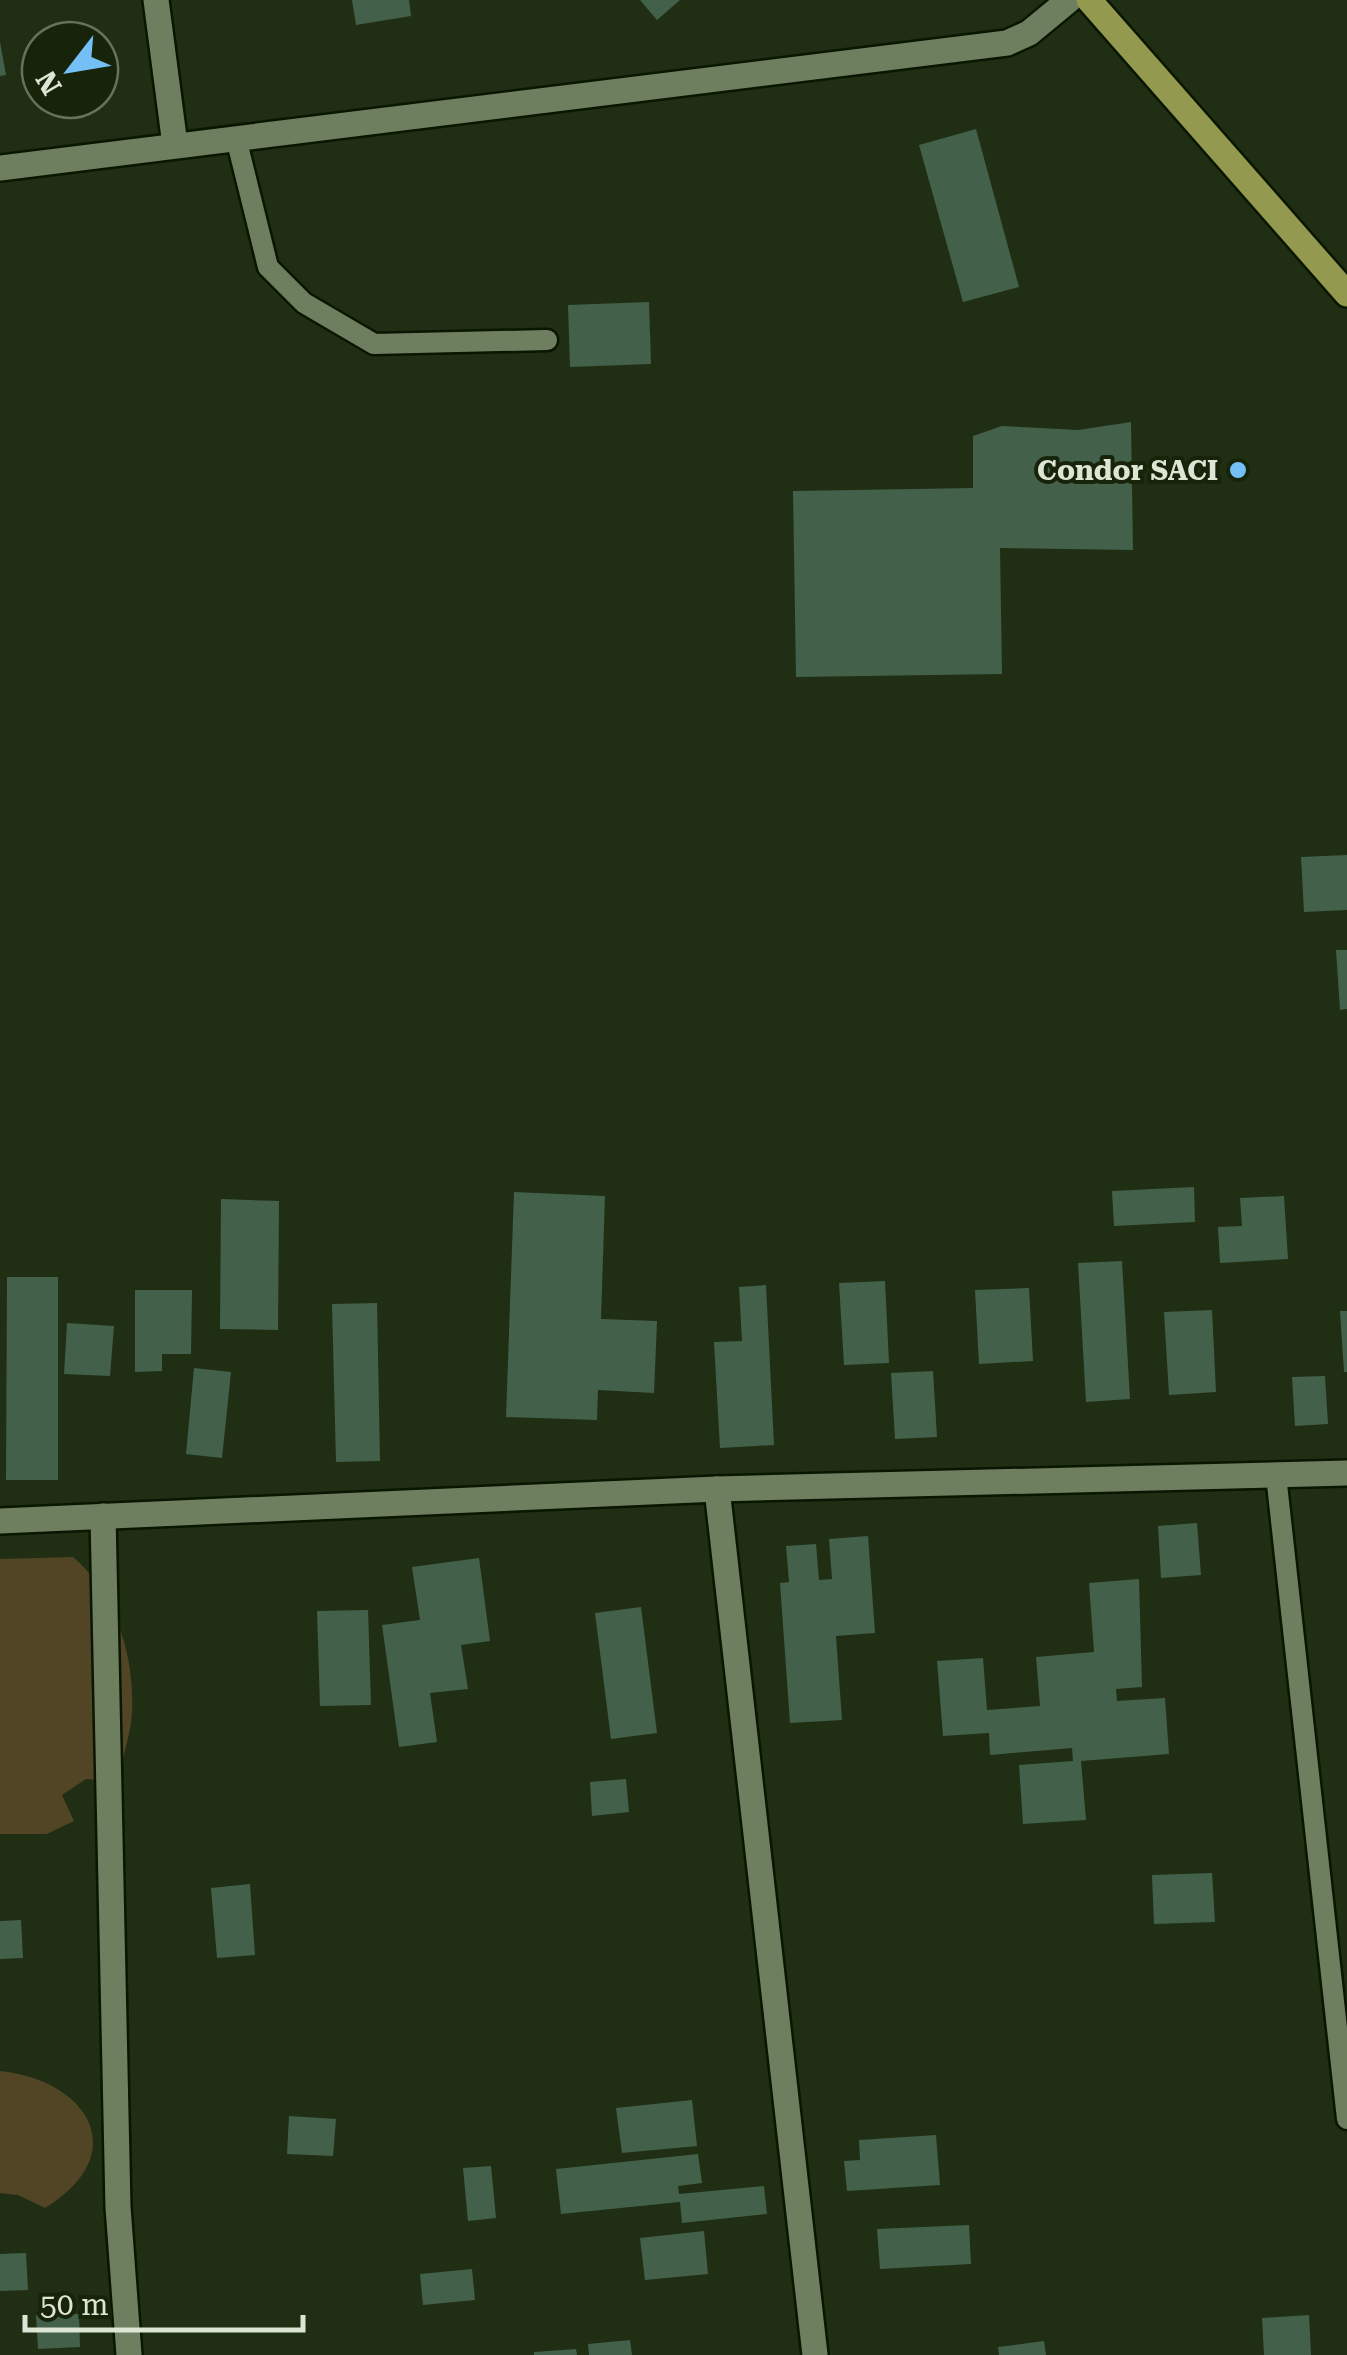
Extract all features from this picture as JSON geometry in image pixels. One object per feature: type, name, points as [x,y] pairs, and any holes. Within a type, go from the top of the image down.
[{"type":"main road","points":[[1089,0],[1347,294]]},
{"type":"street","points":[[156,0],[175,146]]},
{"type":"street","points":[[0,168],[1007,42],[1029,32],[1069,0]]},
{"type":"street","points":[[0,1521],[717,1489],[1347,1473]]},
{"type":"street","points":[[717,1489],[815,2355]]},
{"type":"street","points":[[103,1516],[118,2207],[129,2355]]},
{"type":"lane","points":[[236,138],[268,267],[304,304],[374,344],[547,340]]},
{"type":"lane","points":[[1276,1475],[1347,2120]]},
{"type":"shaded area","points":[[73,1557],[100,1588],[126,1648],[132,1691],[131,1720],[117,1781],[86,1779],[62,1795],[74,1821],[47,1834],[0,1834],[0,1559]]},
{"type":"shaded area","points":[[0,2071],[31,2077],[57,2089],[76,2104],[89,2123],[93,2143],[88,2165],[72,2187],[45,2208],[18,2195],[0,2193]]},
{"type":"building","points":[[352,0],[409,0],[411,16],[356,25]]},
{"type":"building","points":[[640,0],[680,0],[657,20]]},
{"type":"building","points":[[0,42],[6,75],[0,76]]},
{"type":"building","points":[[976,129],[1019,287],[963,302],[919,145]]},
{"type":"building","points":[[649,302],[651,364],[570,367],[568,305]]},
{"type":"building","points":[[1131,422],[1133,550],[1000,548],[1002,674],[796,677],[793,491],[973,488],[973,436],[1002,426],[1078,430]]},
{"type":"building","points":[[1347,855],[1347,910],[1304,912],[1301,857]]},
{"type":"building","points":[[1336,950],[1347,950],[1347,1009],[1340,1010]]},
{"type":"building","points":[[1194,1187],[1195,1222],[1114,1226],[1112,1191]]},
{"type":"building","points":[[514,1192],[605,1196],[601,1319],[657,1321],[654,1393],[598,1390],[597,1420],[506,1417]]},
{"type":"building","points":[[1284,1196],[1288,1259],[1220,1263],[1218,1227],[1242,1226],[1240,1198]]},
{"type":"building","points":[[221,1199],[279,1201],[278,1330],[220,1329]]},
{"type":"building","points":[[1122,1261],[1130,1399],[1086,1402],[1078,1263]]},
{"type":"building","points":[[7,1277],[58,1277],[58,1480],[6,1480]]},
{"type":"building","points":[[885,1281],[889,1363],[844,1365],[839,1283]]},
{"type":"building","points":[[766,1285],[774,1445],[720,1448],[714,1342],[742,1341],[739,1287]]},
{"type":"building","points":[[1029,1288],[1033,1361],[979,1364],[975,1290]]},
{"type":"building","points":[[135,1290],[192,1290],[191,1354],[162,1354],[162,1371],[135,1372]]},
{"type":"building","points":[[377,1303],[380,1461],[336,1462],[332,1304]]},
{"type":"building","points":[[1212,1310],[1216,1392],[1169,1395],[1164,1312]]},
{"type":"building","points":[[1340,1311],[1347,1311],[1347,1372],[1344,1372]]},
{"type":"building","points":[[67,1323],[114,1326],[110,1376],[64,1374]]},
{"type":"building","points":[[194,1368],[231,1372],[222,1458],[186,1454]]},
{"type":"building","points":[[933,1371],[937,1437],[895,1439],[891,1373]]},
{"type":"building","points":[[1325,1376],[1328,1424],[1295,1426],[1292,1377]]},
{"type":"building","points":[[1197,1523],[1201,1575],[1161,1578],[1158,1526]]},
{"type":"building","points":[[868,1536],[875,1633],[836,1636],[842,1720],[790,1723],[780,1583],[789,1582],[786,1546],[816,1544],[819,1580],[832,1579],[829,1539]]},
{"type":"building","points":[[479,1558],[490,1641],[461,1645],[468,1689],[430,1693],[437,1742],[399,1747],[382,1625],[420,1620],[412,1567]]},
{"type":"building","points":[[1139,1579],[1142,1687],[1116,1689],[1117,1701],[1165,1698],[1169,1754],[1081,1761],[1086,1820],[1023,1824],[1019,1765],[1073,1761],[1072,1748],[990,1755],[989,1733],[943,1736],[937,1661],[983,1658],[987,1710],[1040,1706],[1036,1657],[1094,1652],[1089,1583]]},
{"type":"building","points":[[641,1607],[657,1733],[611,1739],[595,1613]]},
{"type":"building","points":[[368,1610],[371,1705],[320,1706],[317,1611]]},
{"type":"building","points":[[626,1779],[629,1812],[592,1816],[590,1782]]},
{"type":"building","points":[[1212,1873],[1215,1922],[1154,1924],[1152,1875]]},
{"type":"building","points":[[250,1884],[255,1955],[217,1958],[211,1888]]},
{"type":"building","points":[[21,1920],[23,1958],[0,1959],[0,1921]]},
{"type":"building","points":[[692,2100],[697,2146],[622,2153],[616,2108]]},
{"type":"building","points":[[289,2116],[336,2119],[333,2156],[287,2154]]},
{"type":"building","points":[[936,2135],[940,2185],[847,2191],[844,2161],[860,2160],[859,2140]]},
{"type":"building","points":[[698,2154],[702,2183],[678,2186],[679,2194],[764,2186],[767,2214],[682,2223],[680,2202],[561,2214],[556,2169]]},
{"type":"building","points":[[491,2166],[496,2218],[468,2221],[463,2168]]},
{"type":"building","points":[[969,2225],[971,2264],[880,2269],[877,2229]]},
{"type":"building","points":[[704,2231],[708,2274],[645,2280],[640,2238]]},
{"type":"building","points":[[26,2253],[28,2290],[0,2291],[0,2254]]},
{"type":"building","points":[[472,2269],[475,2300],[423,2305],[420,2274]]},
{"type":"building","points":[[79,2314],[80,2347],[38,2349],[36,2315]]},
{"type":"building","points":[[1309,2315],[1311,2355],[1264,2355],[1262,2318]]},
{"type":"building","points":[[630,2340],[632,2355],[589,2355],[588,2344]]},
{"type":"building","points":[[1044,2341],[1046,2355],[999,2355],[998,2347]]},
{"type":"building","points":[[576,2349],[577,2355],[534,2355],[534,2352]]},
{"type":"place","name":"Condor SACI","points":[[1238,470]]}]
